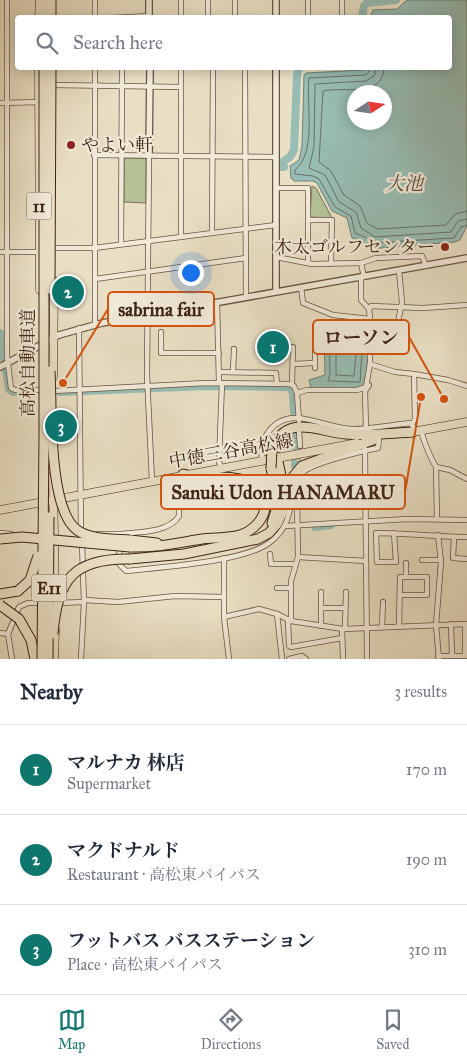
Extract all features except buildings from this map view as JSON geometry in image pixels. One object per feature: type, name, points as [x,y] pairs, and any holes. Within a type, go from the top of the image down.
[{"type":"highway","points":[[44,0],[44,15]]},
{"type":"highway","points":[[53,0],[53,15]]},
{"type":"highway","name":"高松自動車道","points":[[40,659],[43,545],[44,70]]},
{"type":"highway","name":"高松自動車道","points":[[48,659],[52,70]]},
{"type":"highway","points":[[50,370],[55,476],[65,516],[80,532],[103,538],[130,549]]},
{"type":"highway","points":[[0,545],[22,542],[130,549],[156,548],[241,534],[253,535],[262,532],[274,520],[278,504],[271,468],[278,437],[295,427],[346,434],[416,430]]},
{"type":"highway","points":[[1,535],[173,555],[258,539],[269,533],[277,524],[286,502],[292,478],[302,466],[348,451],[376,439]]},
{"type":"highway","points":[[274,454],[286,502]]},
{"type":"highway","points":[[180,475],[196,478],[235,478],[248,481],[261,491],[265,508],[263,516],[259,522],[241,534]]},
{"type":"highway","points":[[0,594],[12,594],[27,585],[37,565],[38,554],[43,545]]},
{"type":"highway","points":[[48,659],[52,651],[58,600],[69,579],[79,568],[130,549]]},
{"type":"highway","points":[[0,605],[19,619],[26,628],[35,659]]},
{"type":"main road","points":[[40,0],[40,15]]},
{"type":"main road","name":"11","points":[[39,70],[41,344],[40,659]]},
{"type":"main road","name":"11","points":[[52,70],[54,86],[54,659]]},
{"type":"main road","name":"中徳三谷高松線","points":[[0,510],[262,460],[274,454],[376,439],[416,430],[467,422]]},
{"type":"street","points":[[8,0],[3,215],[6,252],[5,364],[11,388],[15,390],[41,390]]},
{"type":"street","points":[[95,0],[95,15]]},
{"type":"street","points":[[149,0],[149,15]]},
{"type":"street","points":[[181,0],[181,15]]},
{"type":"street","points":[[208,0],[208,15]]},
{"type":"street","points":[[235,0],[235,15]]},
{"type":"street","points":[[276,0],[276,15]]},
{"type":"street","points":[[308,0],[308,15]]},
{"type":"street","points":[[342,0],[342,15]]},
{"type":"street","points":[[94,325],[95,70]]},
{"type":"street","points":[[121,243],[122,70]]},
{"type":"street","points":[[150,70],[148,388],[152,480]]},
{"type":"street","points":[[181,70],[181,237]]},
{"type":"street","points":[[212,233],[213,70]]},
{"type":"street","points":[[245,70],[246,296]]},
{"type":"street","points":[[276,70],[276,291]]},
{"type":"street","points":[[54,86],[181,87]]},
{"type":"street","points":[[0,103],[54,103]]},
{"type":"street","points":[[94,155],[276,157]]},
{"type":"street","points":[[276,188],[308,188],[308,263]]},
{"type":"street","points":[[308,220],[332,220],[331,264]]},
{"type":"street","points":[[53,248],[94,248],[121,243],[276,225]]},
{"type":"street","points":[[0,252],[39,252]]},
{"type":"street","points":[[276,257],[308,263],[331,264],[361,263],[376,258],[422,256],[426,266]]},
{"type":"street","points":[[95,279],[246,258]]},
{"type":"street","points":[[5,364],[41,344],[80,328],[246,296],[467,258]]},
{"type":"street","points":[[297,393],[307,390],[362,389],[367,383],[370,364],[370,319],[368,309],[361,300],[361,263]]},
{"type":"street","points":[[394,341],[401,307],[399,271]]},
{"type":"street","points":[[0,282],[6,281]]},
{"type":"street","points":[[301,287],[303,303],[333,315],[370,319]]},
{"type":"street","points":[[217,302],[221,385],[219,462],[221,467]]},
{"type":"street","points":[[368,309],[371,306],[439,308],[467,304]]},
{"type":"street","points":[[0,324],[6,328]]},
{"type":"street","points":[[80,328],[80,496],[84,601],[81,659]]},
{"type":"street","points":[[161,332],[161,353],[219,353]]},
{"type":"street","points":[[293,347],[292,385],[297,393],[299,419]]},
{"type":"street","points":[[233,372],[234,349]]},
{"type":"street","points":[[293,364],[315,366],[315,350]]},
{"type":"street","points":[[370,364],[396,372],[448,380],[467,386]]},
{"type":"street","points":[[366,429],[365,391],[370,381],[369,371]]},
{"type":"street","points":[[220,372],[276,373],[277,384]]},
{"type":"street","points":[[414,374],[416,430]]},
{"type":"street","points":[[53,391],[80,392],[221,385],[292,385]]},
{"type":"street","points":[[262,460],[261,446],[268,431],[282,420],[299,419],[334,426],[366,429],[416,430],[426,439],[430,457],[436,467],[437,519]]},
{"type":"street","points":[[299,431],[300,446]]},
{"type":"street","points":[[120,534],[120,566],[126,571],[151,566],[191,564],[224,558],[263,547],[285,526],[296,482],[302,473],[315,466],[365,450],[378,448],[376,439]]},
{"type":"street","points":[[365,450],[367,659]]},
{"type":"street","points":[[436,467],[450,470],[467,479]]},
{"type":"street","points":[[82,534],[149,534],[172,524],[178,519],[180,475]]},
{"type":"street","points":[[365,484],[398,487]]},
{"type":"street","points":[[297,496],[298,557],[291,588],[289,646],[342,638]]},
{"type":"street","points":[[285,526],[367,524],[437,519],[467,520]]},
{"type":"street","points":[[394,533],[396,562],[377,562],[376,533],[394,533],[467,537]]},
{"type":"street","points":[[1,535],[40,535]]},
{"type":"street","points":[[224,617],[259,609],[277,614],[289,620],[344,629],[399,626],[436,625],[451,624],[466,624],[466,656],[439,658],[436,625],[441,560],[438,535]]},
{"type":"street","points":[[454,537],[453,558],[467,559]]},
{"type":"street","points":[[270,554],[271,564],[296,564]]},
{"type":"street","points":[[298,557],[366,561]]},
{"type":"street","points":[[224,558],[224,617],[228,659]]},
{"type":"street","points":[[422,560],[441,560]]},
{"type":"street","points":[[406,563],[406,577]]},
{"type":"street","points":[[399,626],[400,577],[427,577],[426,595],[400,595]]},
{"type":"street","points":[[278,588],[291,588]]},
{"type":"street","points":[[321,592],[321,626]]},
{"type":"street","points":[[343,659],[342,638],[346,592]]},
{"type":"street","points":[[12,659],[8,634],[16,610],[23,604],[84,601],[118,602],[174,596],[224,597]]},
{"type":"street","points":[[382,627],[383,602]]},
{"type":"street","points":[[321,608],[346,608]]},
{"type":"street","points":[[0,609],[14,620]]},
{"type":"street","points":[[277,614],[282,659]]},
{"type":"street","points":[[451,624],[452,656]]},
{"type":"street","points":[[0,633],[8,634]]},
{"type":"street","points":[[289,659],[298,656],[311,659]]},
{"type":"green space","points":[[124,158],[146,158],[146,203],[124,202]]},
{"type":"green space","points":[[312,186],[316,188],[332,218],[310,217]]},
{"type":"water","name":"大池","points":[[407,0],[467,0],[467,226],[460,240],[455,242],[368,249],[363,241],[352,238],[347,218],[332,211],[317,183],[313,181],[294,181],[291,178],[290,166],[299,160],[302,146],[304,75],[306,73],[364,70],[452,70],[452,15],[371,15],[373,10],[397,9]]},
{"type":"water","points":[[326,324],[368,334],[367,373],[364,386],[356,388],[311,388],[309,380],[325,375],[324,334]]},
{"type":"waterway","points":[[362,15],[364,6],[367,3],[396,0]]},
{"type":"waterway","points":[[284,167],[281,167],[281,163],[290,157],[294,150],[298,70]]},
{"type":"waterway","points":[[0,333],[9,389],[13,392],[33,392]]},
{"type":"waterway","points":[[60,392],[205,386],[289,387],[293,392],[294,412]]},
{"type":"waterway","points":[[295,433],[295,446]]},
{"type":"waterway","points":[[315,527],[331,525]]},
{"type":"tunnel","points":[[299,461],[300,446]]},
{"type":"tunnel","points":[[297,496],[298,477]]},
{"type":"tunnel","points":[[149,537],[151,563]]},
{"type":"place","name":"やよい軒","points":[[71,145]]},
{"type":"place","name":"木太ゴルフセンター","points":[[445,247]]},
{"type":"place","name":"マクドナルド","points":[[68,292]]},
{"type":"place","name":"マルナカ 林店","points":[[273,347]]},
{"type":"place","name":"sabrina fair","points":[[63,383]]},
{"type":"place","name":"Sanuki Udon HANAMARU","points":[[421,397]]},
{"type":"place","name":"ローソン","points":[[444,399]]},
{"type":"place","name":"フットバス バスステーション","points":[[61,426]]}]
